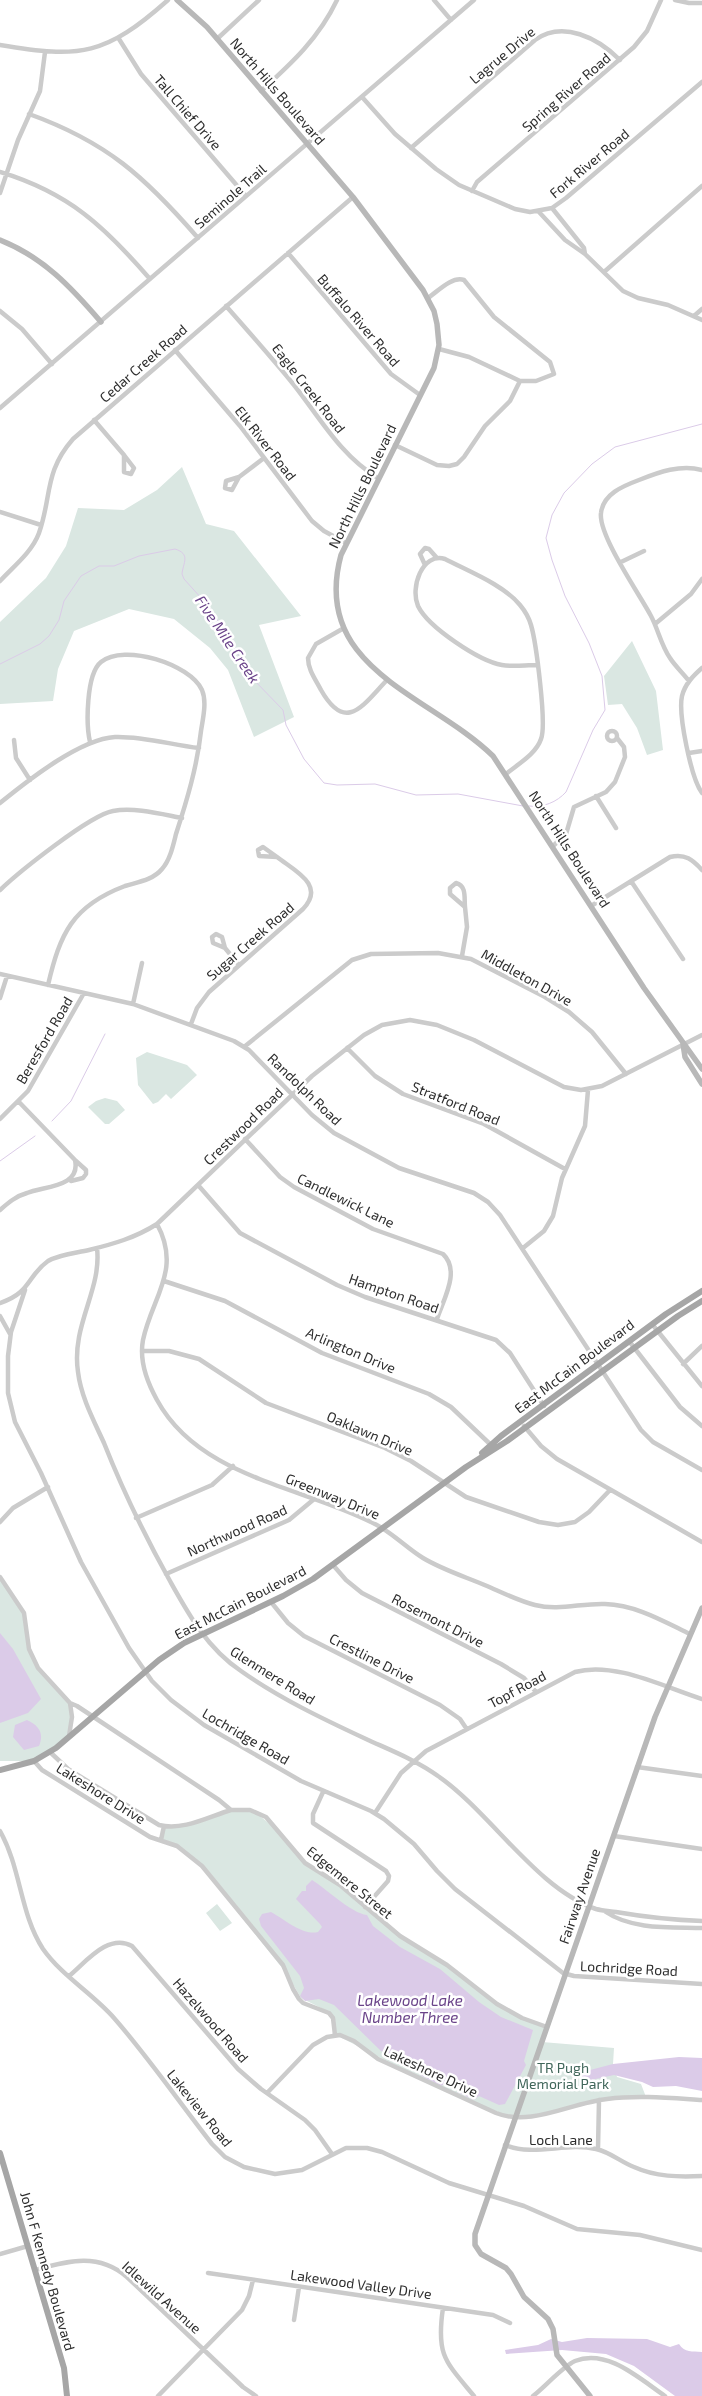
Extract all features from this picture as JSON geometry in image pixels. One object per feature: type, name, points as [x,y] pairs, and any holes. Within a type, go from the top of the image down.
[{"type":"main road","name":"East McCain Boulevard","points":[[0,1770],[34,1761],[50,1752],[171,1651],[201,1634],[299,1588],[333,1565],[523,1425],[543,1405],[599,1363],[652,1324],[702,1291]]},
{"type":"main road","name":"East McCain Boulevard","points":[[466,1467],[491,1445],[547,1411],[656,1331],[702,1301]]},
{"type":"main road","name":"John F Kennedy Boulevard","points":[[0,2153],[64,2368],[67,2396]]},
{"type":"street","points":[[0,45],[45,52],[84,50],[119,39],[137,27],[168,0]]},
{"type":"street","name":"North Hills Boulevard","points":[[177,0],[199,18],[353,197],[428,298],[436,318],[439,349],[434,368],[346,543],[338,566],[336,580],[338,608],[344,628],[362,655],[387,680],[409,697],[472,738],[493,756],[683,1044],[690,1050],[702,1069]]},
{"type":"street","points":[[217,39],[258,0]]},
{"type":"street","points":[[261,91],[310,44],[337,0]]},
{"type":"street","points":[[434,0],[451,20]]},
{"type":"street","name":"Seminole Trail","points":[[2,407],[474,0]]},
{"type":"street","name":"Spring River Road","points":[[472,191],[477,182],[620,60],[647,31],[661,0]]},
{"type":"street","points":[[675,0],[702,3]]},
{"type":"street","name":"Lagrue Drive","points":[[411,148],[535,40],[548,32],[562,30],[577,34],[608,49],[620,60]]},
{"type":"street","name":"Tall Chief Drive","points":[[119,39],[141,74],[246,196]]},
{"type":"street","points":[[0,193],[18,140],[42,81],[45,52]]},
{"type":"street","name":"Fork River Road","points":[[362,97],[383,122],[442,174],[472,191],[515,209],[538,212],[552,208],[702,82]]},
{"type":"street","points":[[30,114],[74,132],[119,159],[156,190],[198,238]]},
{"type":"street","points":[[0,172],[48,190],[90,216],[113,237],[150,279]]},
{"type":"street","points":[[604,272],[702,186]]},
{"type":"street","name":"Cedar Creek Road","points":[[0,581],[30,549],[41,525],[54,466],[66,446],[353,197]]},
{"type":"street","points":[[552,208],[584,248],[585,254]]},
{"type":"street","points":[[538,212],[566,240],[585,254],[630,295],[668,305],[702,320]]},
{"type":"street","points":[[0,240],[34,256],[58,274],[101,322]]},
{"type":"street","name":"Buffalo River Road","points":[[288,253],[391,374],[420,395]]},
{"type":"street","points":[[428,298],[453,280],[459,278],[464,280],[494,317],[547,359],[554,368],[554,375],[532,382],[520,381],[464,355],[439,349]]},
{"type":"street","name":"Eagle Creek Road","points":[[226,306],[291,382],[349,457],[378,478]]},
{"type":"street","points":[[694,316],[702,309]]},
{"type":"street","points":[[0,311],[22,329],[52,364]]},
{"type":"street","name":"Elk River Road","points":[[175,350],[264,458],[312,521],[324,531],[346,543]]},
{"type":"street","points":[[395,445],[437,465],[449,466],[457,464],[464,458],[485,426],[510,402],[520,381]]},
{"type":"street","points":[[0,400],[2,407]]},
{"type":"street","points":[[94,420],[124,455]]},
{"type":"street","points":[[239,477],[264,458]]},
{"type":"street","points":[[689,681],[667,654],[655,624],[621,562],[601,520],[602,508],[609,497],[620,488],[657,473],[685,468],[702,470]]},
{"type":"street","points":[[0,512],[41,525]]},
{"type":"street","points":[[425,565],[420,554],[425,548],[429,549],[437,558]]},
{"type":"street","points":[[621,562],[644,551]]},
{"type":"street","points":[[506,774],[533,752],[542,738],[543,726],[537,665],[531,626],[519,603],[508,594],[445,559],[437,558],[425,565],[418,580],[415,593],[419,608],[430,622],[492,663],[508,666],[537,665]]},
{"type":"street","points":[[655,624],[691,594],[702,579]]},
{"type":"street","points":[[344,628],[316,644],[308,658],[311,672],[332,707],[342,712],[354,711],[387,680]]},
{"type":"street","points":[[48,985],[58,946],[70,923],[85,909],[110,893],[158,874],[169,858],[192,785],[199,748],[204,703],[200,686],[191,677],[160,660],[141,655],[106,658],[96,667],[89,698],[90,742]]},
{"type":"street","points":[[702,668],[684,689],[681,705],[694,779],[702,793]]},
{"type":"street","points":[[0,803],[30,780],[90,742],[105,738],[124,738],[199,748]]},
{"type":"street","points":[[553,846],[566,834],[574,807],[611,789],[624,761],[624,749],[617,738]]},
{"type":"street","points":[[14,740],[16,758],[30,780]]},
{"type":"street","points":[[689,753],[702,751]]},
{"type":"street","points":[[596,796],[616,828]]},
{"type":"street","points":[[0,890],[31,864],[105,813],[124,810],[182,818]]},
{"type":"street","points":[[592,906],[675,856],[689,858],[702,870]]},
{"type":"street","name":"Sugar Creek Road","points":[[191,1024],[204,998],[303,910],[311,900],[312,891],[307,880],[277,857]]},
{"type":"street","points":[[631,881],[683,959]]},
{"type":"street","points":[[462,956],[467,927],[464,889],[460,884],[453,884],[450,888],[450,894],[465,907]]},
{"type":"street","points":[[225,948],[239,965]]},
{"type":"street","name":"Middleton Drive","points":[[244,1047],[352,960],[380,954],[438,953],[462,956],[483,964],[569,1012],[592,1032],[626,1074]]},
{"type":"street","points":[[133,1004],[142,963]]},
{"type":"street","name":"Randolph Road","points":[[0,974],[133,1004],[191,1024],[244,1047],[320,1123],[344,1139],[399,1168],[462,1188],[480,1197],[500,1215],[647,1436],[665,1449],[702,1470]]},
{"type":"street","points":[[0,998],[7,976]]},
{"type":"street","name":"Beresford Road","points":[[0,1119],[19,1102],[34,1081],[84,993]]},
{"type":"street","name":"Crestwood Road","points":[[0,1303],[25,1290],[38,1271],[48,1262],[61,1256],[130,1239],[157,1224],[292,1094],[347,1048],[382,1024],[402,1020],[424,1021],[474,1040],[564,1087],[588,1090]]},
{"type":"street","points":[[523,1248],[540,1236],[551,1221],[565,1169],[585,1126],[588,1090],[626,1074],[702,1035]]},
{"type":"street","name":"North Hills Boulevard","points":[[683,1044],[685,1057],[702,1084]]},
{"type":"street","name":"Stratford Road","points":[[347,1048],[368,1070],[403,1094],[484,1124],[565,1169]]},
{"type":"street","points":[[0,1210],[25,1193],[82,1178],[86,1174],[86,1170],[19,1102]]},
{"type":"street","name":"Candlewick Lane","points":[[245,1139],[280,1177],[294,1187],[373,1229],[443,1254],[449,1262],[452,1272],[437,1320]]},
{"type":"street","points":[[67,1182],[74,1175],[75,1160]]},
{"type":"street","name":"Hampton Road","points":[[198,1185],[229,1222],[244,1236],[351,1291],[488,1336],[501,1344],[514,1360],[547,1411]]},
{"type":"street","name":"Greenway Drive","points":[[157,1224],[167,1251],[167,1269],[147,1327],[142,1351],[148,1381],[168,1418],[193,1442],[233,1466],[313,1500],[370,1521],[432,1563],[527,1603],[554,1608],[602,1604],[624,1606],[690,1634]]},
{"type":"street","name":"Glenmere Road","points":[[97,1248],[97,1264],[93,1286],[78,1335],[77,1371],[85,1398],[136,1518],[201,1634],[219,1655],[244,1674],[327,1720],[413,1761],[438,1776],[458,1792],[558,1888],[588,1906],[605,1911],[661,1919],[702,1921]]},
{"type":"street","name":"Arlington Drive","points":[[164,1281],[225,1301],[322,1353],[429,1394],[451,1407],[491,1445]]},
{"type":"street","name":"Lochridge Road","points":[[25,1290],[10,1334],[7,1371],[10,1403],[15,1422],[48,1487],[81,1562],[129,1648],[145,1672],[171,1700],[198,1722],[323,1792],[375,1813],[406,1836],[454,1889],[565,1974],[702,1984]]},
{"type":"street","points":[[0,1316],[10,1334]]},
{"type":"street","points":[[652,1324],[702,1386]]},
{"type":"street","points":[[629,1341],[680,1407],[702,1426]]},
{"type":"street","points":[[683,1364],[702,1346]]},
{"type":"street","name":"Oaklawn Drive","points":[[142,1351],[170,1351],[199,1359],[266,1403],[384,1448],[411,1461],[476,1501],[539,1522],[558,1526],[580,1519],[610,1490]]},
{"type":"street","points":[[0,1370],[7,1371]]},
{"type":"street","points":[[523,1425],[541,1446],[557,1459],[702,1542]]},
{"type":"street","points":[[136,1518],[212,1485],[233,1466]]},
{"type":"street","points":[[0,1522],[13,1508],[48,1487]]},
{"type":"street","name":"Northwood Road","points":[[166,1574],[278,1526],[300,1513],[313,1500]]},
{"type":"street","name":"Rosemont Drive","points":[[333,1565],[346,1580],[362,1593],[501,1664],[524,1678],[536,1692]]},
{"type":"street","points":[[0,1577],[24,1613],[34,1661],[41,1673],[70,1703],[94,1716],[231,1810]]},
{"type":"street","name":"Crestline Drive","points":[[271,1602],[288,1623],[304,1636],[440,1705],[460,1719],[466,1728]]},
{"type":"street","name":"Fairway Avenue","points":[[567,2368],[556,2352],[554,2337],[548,2319],[524,2297],[511,2274],[500,2264],[481,2254],[477,2249],[475,2234],[514,2117],[666,1688],[702,1608]]},
{"type":"street","name":"Topf Road","points":[[375,1813],[393,1783],[413,1761],[437,1744],[575,1672],[594,1668],[617,1671],[702,1698]]},
{"type":"street","points":[[68,1737],[72,1717],[70,1703]]},
{"type":"street","name":"Lakeshore Drive","points":[[50,1752],[68,1769],[149,1820],[164,1826],[200,1821],[231,1810]]},
{"type":"street","name":"Lakeshore Drive","points":[[34,1761],[42,1770],[150,1837],[167,1841],[186,1852],[202,1866],[283,1965],[296,1995],[303,2003],[329,2013],[333,2018],[336,2035],[348,2037],[387,2064],[496,2113],[514,2117],[532,2116],[599,2100],[623,2097],[702,2100]]},
{"type":"street","points":[[638,1767],[702,1776]]},
{"type":"street","points":[[323,1792],[311,1819],[313,1824],[386,1871],[389,1876],[388,1881],[366,1907]]},
{"type":"street","name":"Edgemere Street","points":[[231,1810],[250,1810],[266,1817],[305,1863],[340,1886],[400,1936],[447,1965],[497,2004],[522,2018],[547,2027]]},
{"type":"street","name":"Lakeshore Drive","points":[[161,1840],[164,1826]]},
{"type":"street","name":"Lakeview Road","points":[[0,1831],[16,1866],[35,1932],[49,1957],[114,2018],[212,2144],[225,2157],[252,2170],[282,2174],[310,2167],[346,2148],[367,2148],[382,2152],[449,2183],[524,2206],[577,2229],[640,2235],[702,2250]]},
{"type":"street","points":[[614,1836],[702,1850]]},
{"type":"street","name":"Glenmere Road","points":[[605,1911],[611,1916],[638,1923],[702,1928]]},
{"type":"street","name":"Hazelwood Road","points":[[69,1976],[109,1944],[121,1942],[132,1946],[238,2069],[312,2126],[332,2154]]},
{"type":"street","points":[[267,2093],[313,2045],[336,2035]]},
{"type":"street","points":[[598,2149],[599,2100]]},
{"type":"street","name":"Loch Lane","points":[[505,2145],[521,2150],[598,2149],[635,2168],[652,2173],[680,2177],[702,2176]]},
{"type":"street","points":[[0,2254],[28,2246]]},
{"type":"street","name":"Idlewild Avenue","points":[[35,2270],[81,2260],[109,2265],[127,2277],[242,2388],[256,2396]]},
{"type":"street","name":"Lakewood Valley Drive","points":[[208,2273],[494,2315],[510,2323]]},
{"type":"street","points":[[158,2396],[164,2394],[245,2307],[253,2280]]},
{"type":"street","points":[[294,2320],[299,2287]]},
{"type":"street","points":[[443,2308],[439,2338],[441,2349],[447,2363],[474,2396]]},
{"type":"street","points":[[533,2396],[577,2361],[596,2359],[610,2362],[631,2373],[665,2396]]},
{"type":"street","points":[[567,2368],[590,2396]]},
{"type":"green space","points":[[182,467],[206,524],[234,531],[301,616],[259,625],[294,717],[254,737],[228,670],[210,648],[174,619],[129,609],[74,631],[58,669],[53,701],[0,704],[0,622],[46,578],[66,546],[78,508],[124,510],[157,490]]},
{"type":"green space","points":[[632,641],[656,691],[663,750],[647,755],[637,728],[622,704],[608,705],[604,676]]},
{"type":"green space","points":[[147,1052],[187,1065],[197,1075],[171,1099],[166,1094],[153,1104],[138,1085],[136,1058]]},
{"type":"green space","points":[[105,1098],[117,1101],[125,1110],[109,1124],[105,1124],[88,1107],[96,1101]]},
{"type":"green space","points":[[0,1577],[24,1613],[29,1643],[37,1668],[71,1706],[71,1736],[34,1761],[0,1761]]},
{"type":"green space","name":"TR Pugh Memorial Park","points":[[231,1810],[255,1812],[281,1833],[305,1863],[330,1879],[389,1927],[434,1956],[490,2000],[522,2018],[547,2027],[542,2042],[614,2048],[613,2064],[617,2077],[641,2084],[646,2097],[614,2098],[538,2115],[513,2118],[442,2089],[336,2035],[333,2018],[327,2011],[301,1998],[287,1974],[194,1858],[177,1846],[161,1840],[164,1826],[189,1824]]},
{"type":"green space","points":[[217,1904],[232,1923],[220,1931],[206,1913]]},
{"type":"water","points":[[0,1633],[13,1649],[41,1699],[28,1713],[0,1723]]},
{"type":"water","points":[[27,1720],[38,1728],[41,1738],[39,1746],[24,1750],[13,1737],[15,1725]]},
{"type":"water","name":"Lakewood Lake Number Three","points":[[312,1880],[347,1906],[367,1915],[373,1926],[400,1947],[440,1969],[479,2002],[501,2017],[533,2030],[524,2061],[526,2065],[505,2104],[499,2105],[479,2096],[474,2100],[457,2092],[458,2087],[446,2083],[441,2086],[420,2075],[422,2071],[381,2051],[334,2005],[319,1999],[305,2001],[300,1996],[304,1988],[300,1976],[261,1926],[259,1919],[262,1914],[271,1912],[306,1932],[318,1932],[322,1927],[320,1924],[296,1899],[302,1891],[306,1891],[306,1886]]},
{"type":"water","points":[[679,2057],[702,2058],[702,2091],[676,2086],[653,2087],[642,2082],[614,2075],[591,2080],[577,2077],[575,2074],[613,2064]]},
{"type":"water","points":[[587,2338],[647,2339],[670,2347],[679,2344],[686,2350],[702,2352],[702,2396],[675,2396],[634,2366],[606,2354],[562,2350],[506,2354],[505,2350],[538,2345],[551,2339],[562,2342]]},
{"type":"waterway","name":"Five Mile Creek","points":[[529,806],[549,804],[566,792],[593,730],[605,710],[602,676],[589,643],[565,596],[546,538],[552,515],[564,493],[592,464],[615,447],[702,424]]},
{"type":"waterway","name":"Five Mile Creek","points":[[0,664],[40,644],[49,636],[59,620],[64,601],[81,576],[99,566],[114,566],[139,556],[175,549],[185,556],[182,574],[184,579],[211,609],[252,678],[283,710],[286,725],[304,759],[324,783],[337,785],[375,784],[416,795],[458,794],[523,806]]},
{"type":"waterway","points":[[52,1121],[71,1101],[105,1034]]},
{"type":"waterway","points":[[0,1161],[35,1136]]}]
